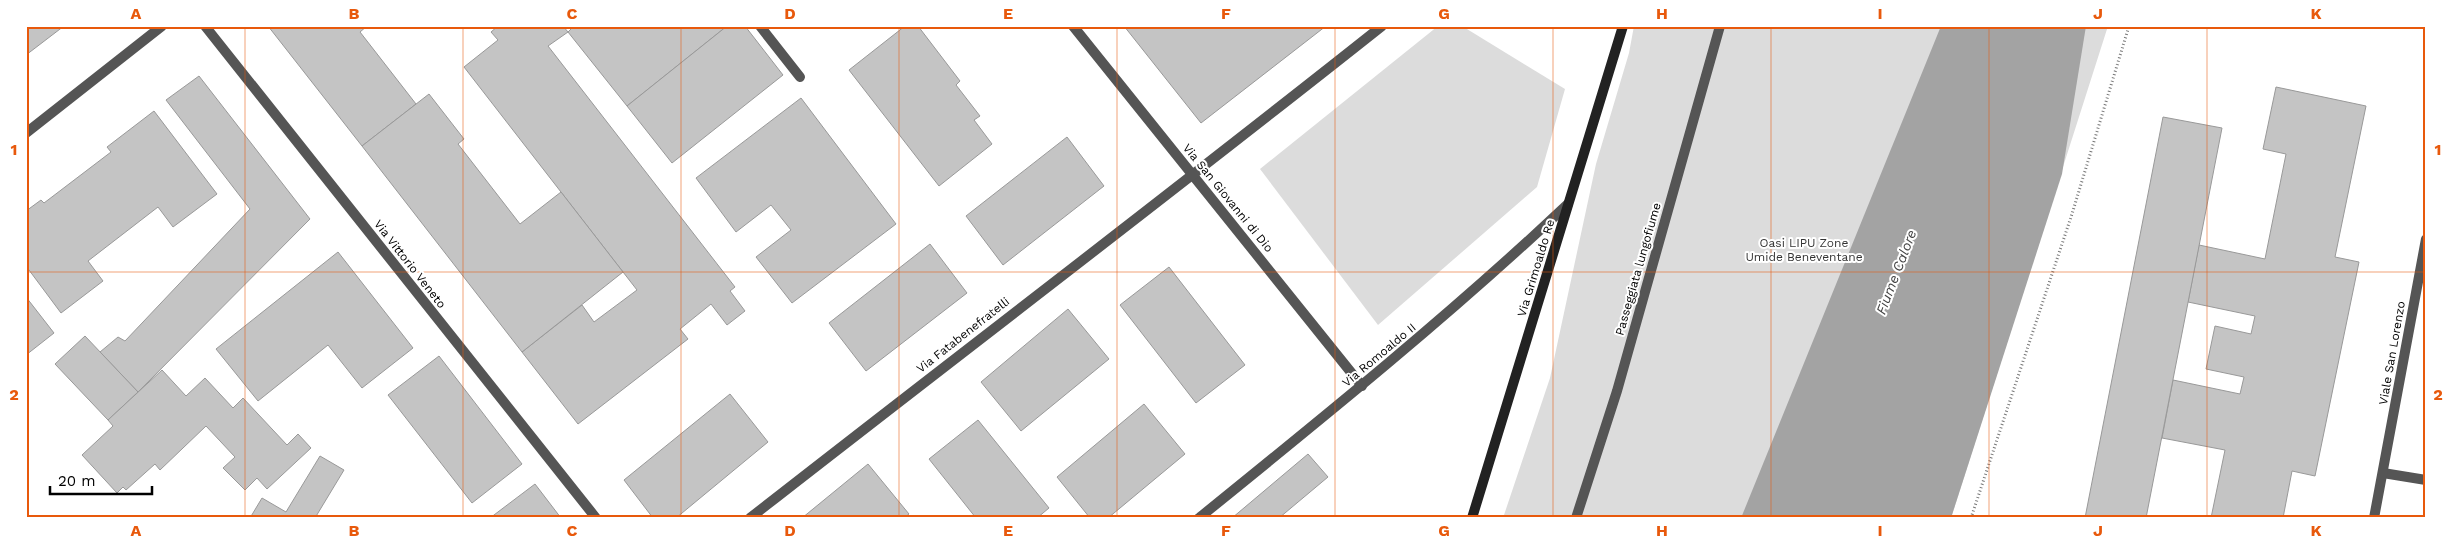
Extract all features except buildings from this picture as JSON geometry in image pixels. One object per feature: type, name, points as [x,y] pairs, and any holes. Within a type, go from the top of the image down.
[{"type":"main road","name":"Via Grimoaldo Re","points":[[1472,518],[1623,26]]},
{"type":"street","points":[[26,132],[162,26]]},
{"type":"street","name":"Via Vittorio Veneto","points":[[205,26],[596,518]]},
{"type":"street","points":[[760,26],[800,77]]},
{"type":"street","name":"Via San Giovanni di Dio","points":[[1073,26],[1362,386]]},
{"type":"street","name":"Via Fatabenefratelli","points":[[750,518],[1027,302],[1194,175],[1382,26]]},
{"type":"street","name":"Passeggiata lungofiume","points":[[1576,518],[1617,391],[1720,26]]},
{"type":"street","name":"Via Romoaldo II","points":[[1199,518],[1362,386],[1489,279],[1568,204]]},
{"type":"street","name":"Viale San Lorenzo","points":[[2374,518],[2426,239]]},
{"type":"street","points":[[2383,473],[2426,480]]},
{"type":"path","points":[[1971,518],[2072,214],[2129,26]]},
{"type":"green space","points":[[1438,26],[1462,26],[1565,89],[1537,187],[1378,325],[1260,169]]},
{"type":"green space","name":"Oasi LIPU Zone Umide Beneventane","points":[[1634,26],[2108,26],[1951,518],[1503,518],[1550,378],[1596,164],[1629,53]]},
{"type":"water","name":"Fiume Calore","points":[[1941,26],[2086,26],[2062,174],[1951,518],[1741,518]]}]
